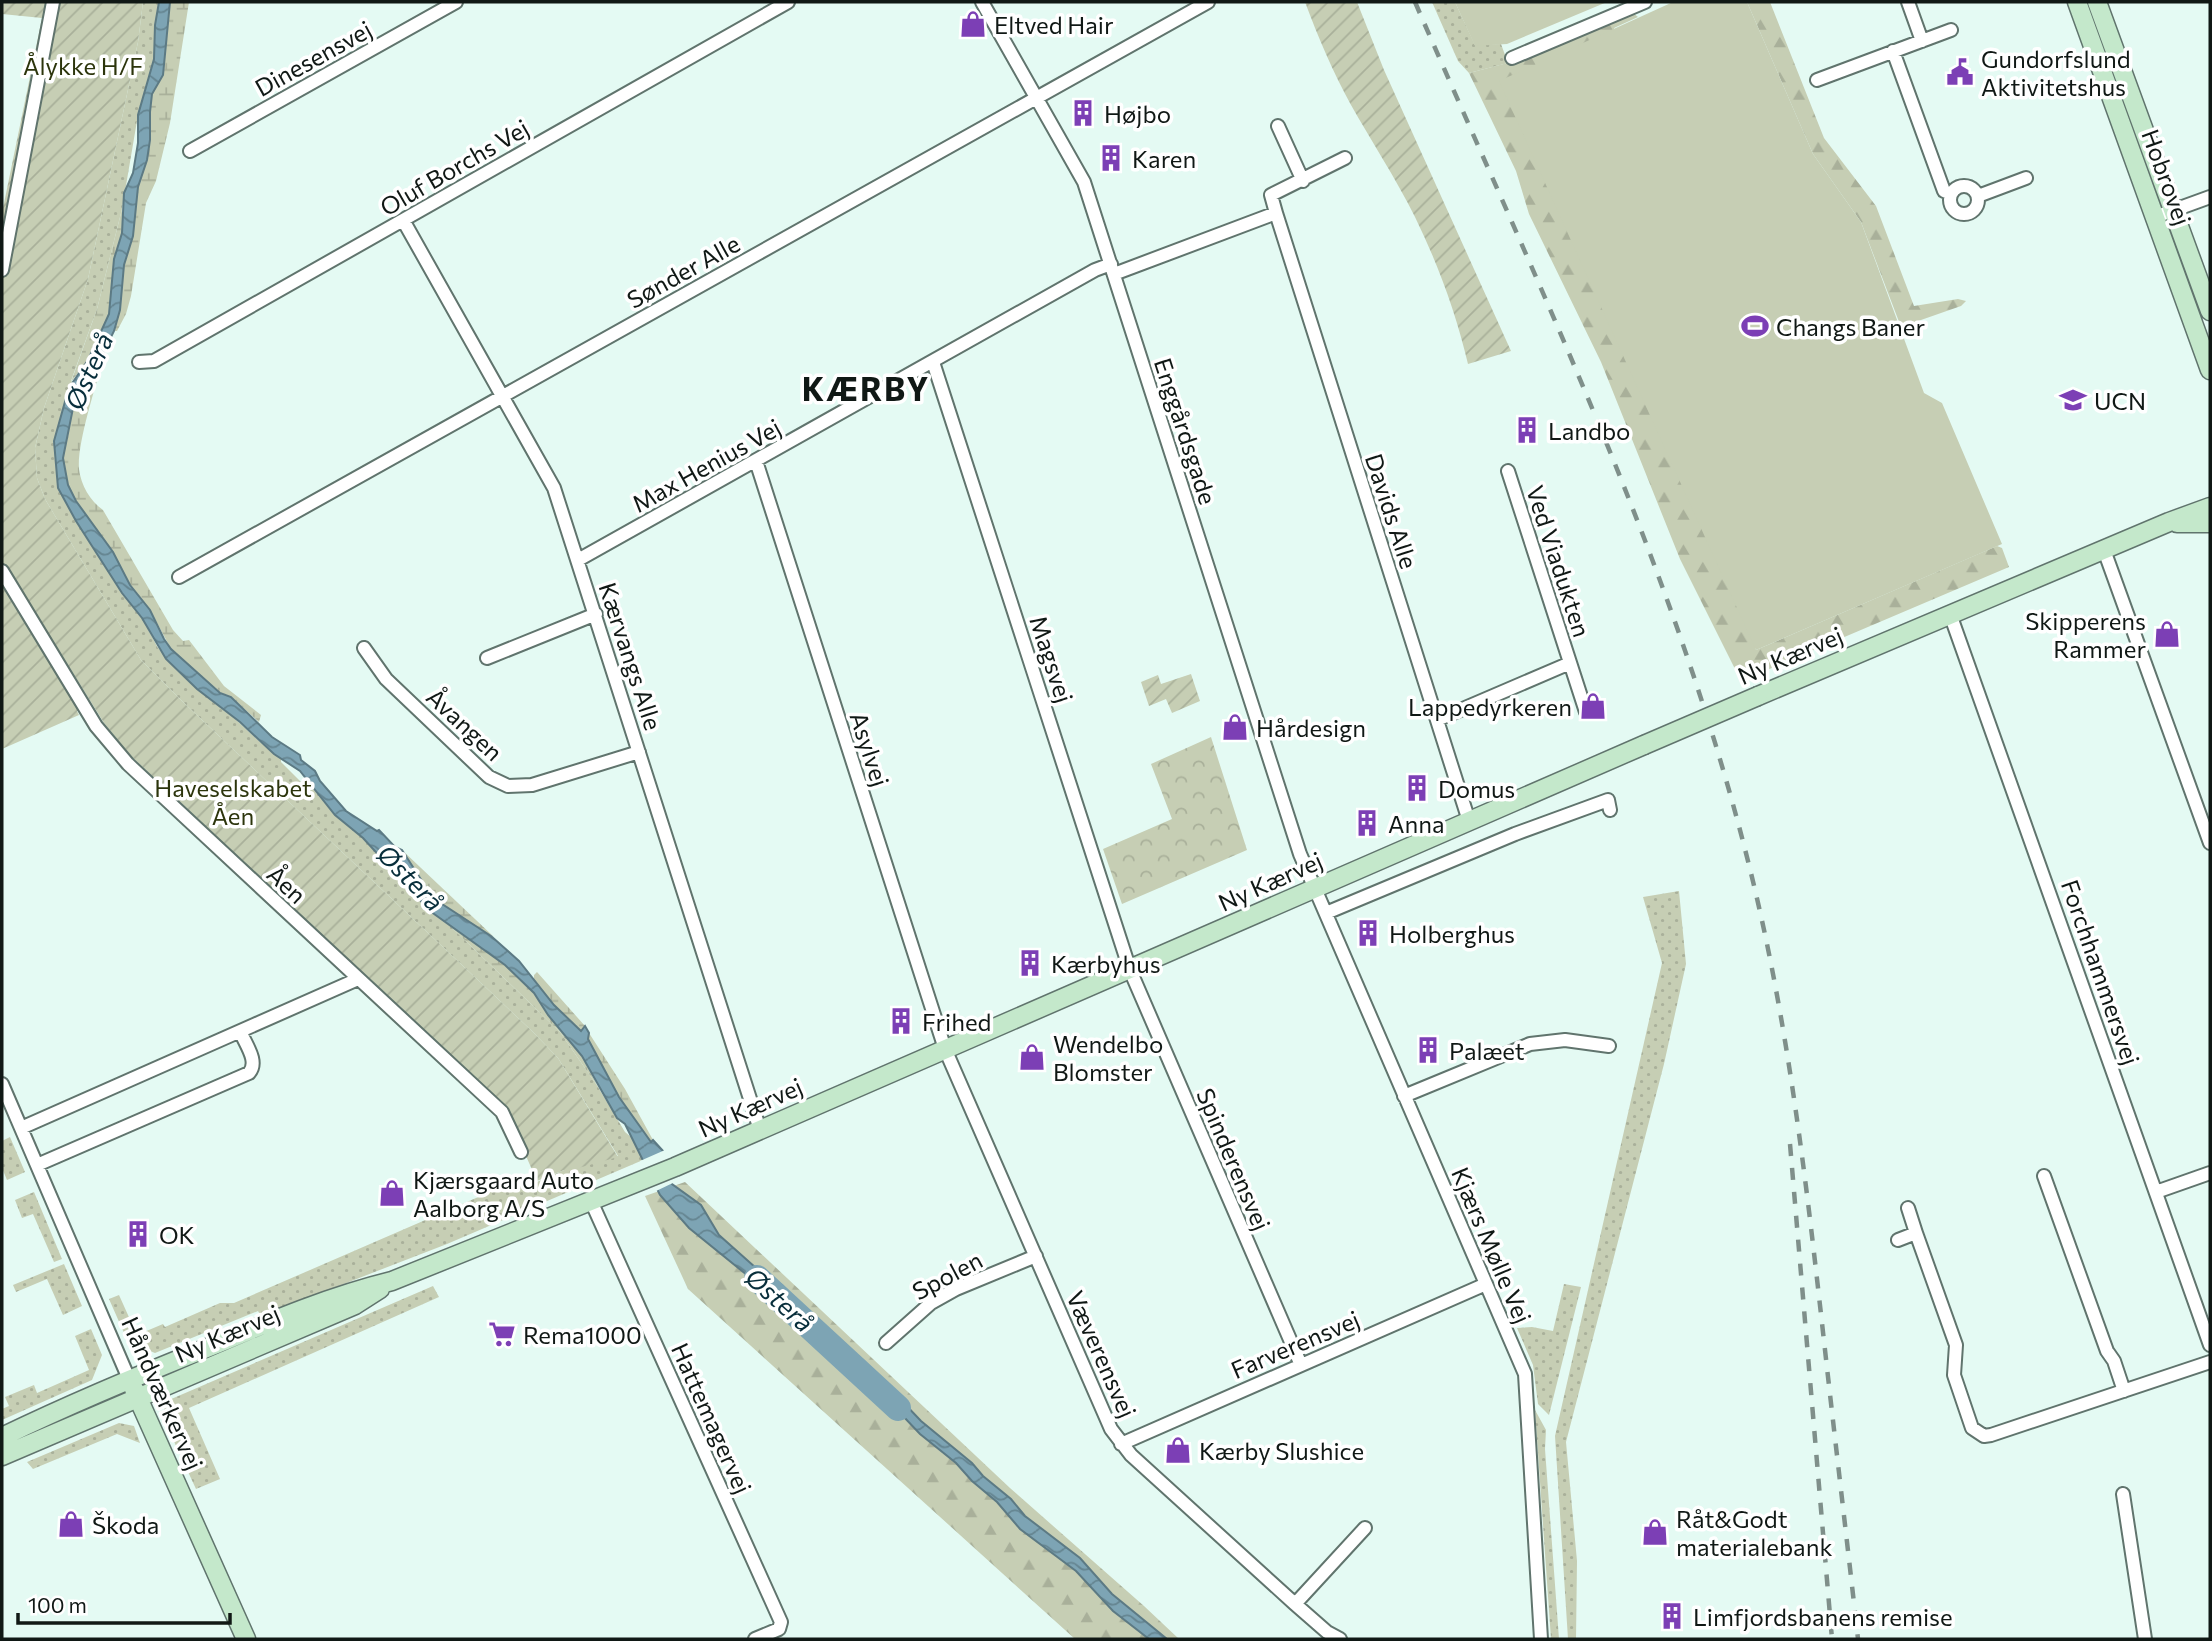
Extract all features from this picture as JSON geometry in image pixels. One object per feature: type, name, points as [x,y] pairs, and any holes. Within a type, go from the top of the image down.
[{"type":"street","points":[[2,271],[53,2]]},
{"type":"street","name":"Dinesensvej","points":[[190,151],[456,2]]},
{"type":"street","name":"Oluf Borchs Vej","points":[[139,362],[154,361],[788,2]]},
{"type":"street","name":"Enggårdsgade","points":[[982,2],[1084,182],[1300,854],[1315,888]]},
{"type":"street","name":"Sønder Alle","points":[[179,577],[1208,2]]},
{"type":"street","points":[[1512,58],[1645,2]]},
{"type":"street","points":[[1908,2],[1922,41]]},
{"type":"street","name":"Hobrovej","points":[[2077,2],[2210,370]]},
{"type":"street","name":"Hobrovej","points":[[2097,2],[2210,310]]},
{"type":"street","points":[[1817,80],[1951,30]]},
{"type":"street","points":[[1893,51],[1944,191],[1951,194]]},
{"type":"street","points":[[1278,126],[1303,181]]},
{"type":"street","points":[[1113,269],[1276,213],[1271,195],[1345,158]]},
{"type":"street","points":[[1978,196],[2026,178]]},
{"type":"street","points":[[1965,186],[1973,189],[1978,196],[1975,209],[1962,214],[1951,207],[1951,194],[1956,188],[1965,186]]},
{"type":"street","points":[[2155,217],[2210,197]]},
{"type":"street","name":"Davids Alle","points":[[1276,213],[1469,821]]},
{"type":"street","name":"Kærvangs Alle","points":[[403,220],[554,488],[760,1130]]},
{"type":"street","name":"Max Henius Vej","points":[[579,560],[1095,270],[1113,269]]},
{"type":"street","name":"Magsvej","points":[[933,362],[1130,970]]},
{"type":"street","name":"Asylvej","points":[[756,461],[945,1049]]},
{"type":"street","name":"Ved Viadukten","points":[[1508,471],[1586,712]]},
{"type":"street","name":"Ny Kærvej","points":[[2,1437],[129,1379],[349,1292],[392,1281],[675,1167],[1644,745],[1950,614],[2210,507]]},
{"type":"street","name":"Ny Kærvej","points":[[2167,523],[2210,523]]},
{"type":"street","points":[[2105,550],[2210,843]]},
{"type":"street","name":"Åen","points":[[2,571],[96,726],[128,764],[502,1112],[521,1152]]},
{"type":"street","points":[[487,659],[596,614]]},
{"type":"street","name":"Forchhammersvej","points":[[1950,614],[2210,1345]]},
{"type":"street","name":"Åvangen","points":[[364,648],[386,679],[489,777],[508,786],[532,785],[639,752]]},
{"type":"street","name":"Ved Viadukten","points":[[1437,720],[1570,663]]},
{"type":"street","points":[[1326,913],[1515,834],[1608,800],[1610,810]]},
{"type":"street","name":"Kjærs Mølle Vej","points":[[1315,888],[1525,1374],[1541,1639]]},
{"type":"street","name":"Spinderensvej","points":[[1130,970],[1301,1364]]},
{"type":"street","points":[[21,1128],[358,979]]},
{"type":"street","points":[[37,1165],[249,1073],[254,1063],[241,1033]]},
{"type":"street","points":[[1404,1096],[1530,1044],[1565,1040],[1609,1046]]},
{"type":"street","name":"Væverensvej","points":[[945,1049],[1111,1429],[1121,1444],[1295,1604],[1327,1632],[1340,1639]]},
{"type":"street","name":"Håndværkervej","points":[[2,1084],[129,1379],[246,1639]]},
{"type":"street","points":[[2155,1192],[2210,1172]]},
{"type":"street","points":[[2044,1177],[2124,1391]]},
{"type":"street","name":"Hattemagervej","points":[[591,1201],[781,1622],[779,1629],[755,1639]]},
{"type":"street","points":[[1908,1208],[1956,1345],[1954,1375],[1972,1428],[1977,1433],[1991,1435],[2210,1362]]},
{"type":"street","points":[[1898,1240],[1916,1233]]},
{"type":"street","name":"Spolen","points":[[886,1343],[931,1303],[956,1289],[1036,1256]]},
{"type":"street","name":"Ny Kærvej","points":[[2,1456],[355,1305],[392,1281]]},
{"type":"street","name":"Farverensvej","points":[[1121,1444],[1486,1284]]},
{"type":"street","points":[[2123,1494],[2145,1639]]},
{"type":"street","points":[[1295,1604],[1365,1528]]},
{"type":"green space","points":[[2,2],[143,2],[138,42],[88,279],[44,408],[35,448],[37,478],[45,499],[141,660],[558,1058],[618,1157],[564,1170],[537,1181],[515,1131],[271,888],[131,756],[104,723],[45,628],[35,635],[80,709],[77,711],[79,715],[2,749],[2,213],[42,18],[2,14]]},
{"type":"green space","points":[[143,2],[159,2],[154,59],[138,115],[122,209],[97,309],[71,381],[73,382],[54,441],[109,573],[142,618],[158,648],[281,758],[281,762],[302,783],[306,777],[335,815],[363,838],[430,911],[447,923],[560,1032],[625,1132],[631,1137],[643,1160],[447,1244],[261,1316],[258,1311],[155,1353],[128,1342],[109,1299],[119,1295],[137,1335],[163,1324],[165,1327],[220,1303],[234,1303],[526,1177],[530,1185],[564,1170],[618,1156],[558,1058],[533,1032],[141,660],[45,499],[37,478],[35,448],[44,408],[88,279],[138,42]]},
{"type":"green space","points":[[170,2],[189,2],[170,123],[156,181],[146,203],[131,296],[126,314],[117,331],[114,331],[120,310],[124,265],[133,236],[138,187],[147,160],[152,94],[163,75]]},
{"type":"green space","points":[[1305,2],[1357,2],[1384,70],[1511,351],[1468,364],[1452,307],[1415,217],[1344,93]]},
{"type":"green space","points":[[1432,2],[1455,2],[1475,45],[1501,44],[1508,63],[1469,73],[1458,61]]},
{"type":"green space","points":[[1455,2],[1607,2],[1507,44],[1475,46]]},
{"type":"green space","name":"Changs Baner","points":[[1673,2],[1747,2],[1813,154],[1861,222],[1924,393],[1942,403],[2002,544],[1756,650],[1499,81]]},
{"type":"green space","points":[[1747,2],[1770,2],[1824,138],[1876,206],[1914,306],[1958,299],[1966,301],[1961,306],[1901,327],[1861,222],[1813,154]]},
{"type":"green space","points":[[1633,13],[1638,17],[1614,28],[1756,650],[1997,546],[2002,548],[2009,567],[1741,681],[1680,559],[1601,362],[1529,214],[1516,171],[1469,73],[1515,61]]},
{"type":"green space","points":[[122,209],[122,233],[114,259],[109,314],[88,360],[71,382],[97,309]]},
{"type":"green space","points":[[99,361],[102,362],[79,458],[84,487],[103,510],[173,630],[183,641],[189,640],[224,686],[261,715],[259,722],[231,697],[221,693],[195,672],[171,649],[150,610],[130,585],[112,552],[86,518],[68,485],[63,457],[74,403]]},
{"type":"green space","points":[[1191,674],[1200,701],[1172,713],[1166,699],[1149,706],[1141,682],[1158,675],[1161,684]]},
{"type":"green space","points":[[1211,737],[1247,850],[1122,904],[1103,849],[1172,819],[1151,764]]},
{"type":"green space","points":[[402,850],[494,937],[433,898]]},
{"type":"green space","points":[[1679,891],[1686,964],[1664,1064],[1566,1442],[1577,1561],[1576,1639],[1568,1639],[1555,1436],[1662,963],[1643,897]]},
{"type":"green space","points":[[447,923],[505,965],[534,993],[548,1015],[582,1056],[598,1087],[560,1032]]},
{"type":"green space","points":[[537,972],[585,1026],[581,1031],[554,1005],[534,980]]},
{"type":"green space","points":[[589,1033],[625,1089],[653,1140],[651,1142],[619,1097],[587,1039]]},
{"type":"green space","points":[[10,1137],[25,1172],[7,1180],[2,1168],[2,1141]]},
{"type":"green space","points":[[685,1182],[1010,1488],[1179,1639],[1075,1639],[688,1289],[645,1196]]},
{"type":"green space","points":[[34,1192],[62,1259],[54,1262],[33,1214],[22,1218],[15,1200]]},
{"type":"green space","points":[[64,1264],[82,1306],[63,1315],[47,1279],[16,1292],[13,1285]]},
{"type":"green space","points":[[1564,1284],[1581,1287],[1549,1415],[1538,1404],[1533,1365],[1517,1328],[1532,1327],[1553,1331]]},
{"type":"green space","points":[[433,1286],[439,1297],[189,1408],[220,1479],[196,1489],[164,1420],[164,1409],[169,1400]]},
{"type":"green space","points":[[91,1329],[102,1355],[92,1380],[2,1420],[2,1409],[9,1406],[5,1397],[34,1385],[37,1393],[89,1370],[75,1336]]},
{"type":"green space","points":[[1535,1410],[1546,1430],[1545,1449],[1559,1639],[1551,1639]]},
{"type":"green space","points":[[119,1423],[134,1426],[140,1443],[117,1434],[33,1469],[27,1462]]},
{"type":"water","points":[[159,2],[170,2],[163,75],[152,94],[150,140],[138,187],[133,236],[124,265],[120,310],[114,331],[97,366],[74,403],[63,458],[68,485],[76,501],[113,552],[130,585],[150,610],[171,649],[220,693],[231,697],[272,737],[300,755],[301,760],[315,771],[320,781],[346,811],[379,830],[395,847],[402,850],[433,898],[491,936],[519,961],[554,1005],[581,1031],[585,1026],[589,1033],[588,1039],[619,1097],[651,1142],[653,1140],[663,1151],[663,1161],[672,1184],[701,1205],[719,1235],[756,1268],[782,1285],[820,1326],[863,1360],[921,1421],[972,1463],[1011,1499],[1025,1516],[1080,1558],[1112,1594],[1167,1639],[1149,1639],[1113,1611],[1076,1571],[1020,1529],[997,1502],[920,1434],[867,1378],[817,1337],[784,1302],[779,1301],[689,1228],[660,1195],[625,1124],[617,1118],[582,1056],[548,1015],[534,993],[505,965],[430,911],[363,838],[335,815],[300,771],[274,754],[166,659],[142,618],[122,593],[76,521],[58,488],[54,441],[66,398],[88,360],[109,314],[114,259],[122,233],[124,193],[133,173],[138,143],[138,115],[154,59]]},
{"type":"pier","points":[[665,1150],[666,1161],[675,1182],[654,1192],[640,1161]]},
{"type":"waterway","name":"Østerå","points":[[757,1278],[898,1408]]},
{"type":"railway","points":[[1415,2],[1610,451],[1695,681],[1731,797],[1772,969],[1798,1127],[1858,1639]]},
{"type":"railway","points":[[1790,1144],[1832,1639]]},
{"type":"place","name":"Eltved Hair","points":[[973,24]]},
{"type":"place","name":"Gundorfslund Aktivitetshus","points":[[1960,72]]},
{"type":"place","name":"Højbo","points":[[1083,113]]},
{"type":"place","name":"Karen","points":[[1111,158]]},
{"type":"place","name":"Changs Baner","points":[[1755,326]]},
{"type":"place","name":"UCN","points":[[2073,400]]},
{"type":"place","name":"Landbo","points":[[1527,430]]},
{"type":"place","name":"Skipperens Rammer","points":[[2167,634]]},
{"type":"place","name":"Lappedyrkeren","points":[[1593,706]]},
{"type":"place","name":"Hårdesign","points":[[1235,727]]},
{"type":"place","name":"Domus","points":[[1417,788]]},
{"type":"place","name":"Anna","points":[[1367,823]]},
{"type":"place","name":"Holberghus","points":[[1368,933]]},
{"type":"place","name":"Kærbyhus","points":[[1030,963]]},
{"type":"place","name":"Frihed","points":[[901,1021]]},
{"type":"place","name":"Palæet","points":[[1428,1050]]},
{"type":"place","name":"Wendelbo Blomster","points":[[1032,1057]]},
{"type":"place","name":"Kjærsgaard Auto Aalborg A/S","points":[[392,1193]]},
{"type":"place","name":"OK","points":[[138,1234]]},
{"type":"place","name":"Rema1000","points":[[502,1334]]},
{"type":"place","name":"Kærby Slushice","points":[[1178,1450]]},
{"type":"place","name":"Škoda","points":[[71,1524]]},
{"type":"place","name":"Råt&Godt materialebank","points":[[1655,1532]]},
{"type":"place","name":"Limfjordsbanens remise","points":[[1672,1616]]},
{"type":"district","name":"KÆRBY","points":[[866,388]]},
{"type":"park label","name":"Ålykke H/F","points":[[83,65]]},
{"type":"park label","name":"Haveselskabet Åen","points":[[233,801]]}]
